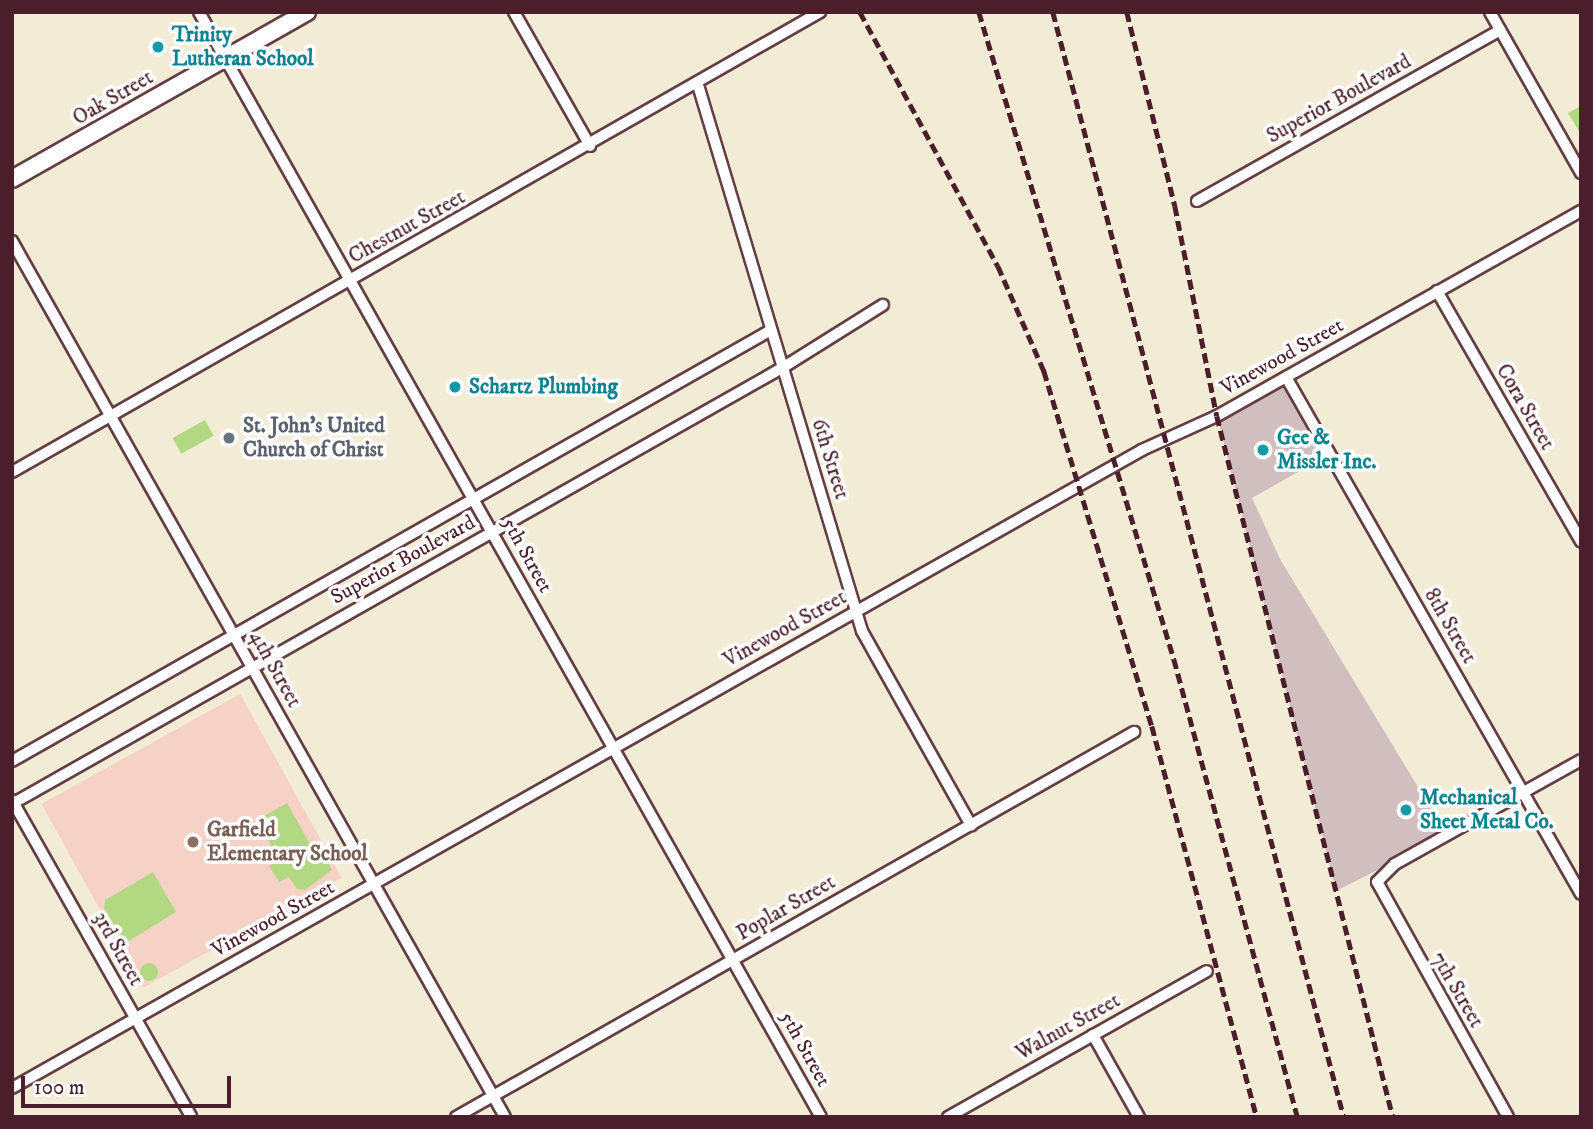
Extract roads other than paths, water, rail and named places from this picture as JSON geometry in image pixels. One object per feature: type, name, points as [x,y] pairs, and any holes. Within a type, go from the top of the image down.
[{"type":"street","name":"5th Street","points":[[199,12],[821,1117]]},
{"type":"street","name":"Oak Street","points":[[12,179],[307,12]]},
{"type":"street","points":[[514,12],[590,146]]},
{"type":"street","points":[[1490,12],[1581,173]]},
{"type":"street","name":"Chestnut Street","points":[[12,472],[698,85],[820,13]]},
{"type":"street","name":"Superior Boulevard","points":[[1197,201],[1500,30]]},
{"type":"street","name":"6th Street","points":[[698,85],[864,634],[971,825]]},
{"type":"street","name":"Vinewood Street","points":[[12,1088],[1142,450],[1286,377],[1581,211]]},
{"type":"street","name":"4th Street","points":[[12,241],[505,1117]]},
{"type":"street","name":"Cora Street","points":[[1437,291],[1581,541]]},
{"type":"street","name":"Superior Boulevard","points":[[13,802],[782,368],[883,305]]},
{"type":"street","name":"Superior Boulevard","points":[[12,761],[771,330]]},
{"type":"street","name":"8th Street","points":[[1286,377],[1581,894]]},
{"type":"street","name":"Poplar Street","points":[[456,1117],[1134,732]]},
{"type":"street","points":[[1523,794],[1581,760]]},
{"type":"street","name":"7th Street","points":[[1508,1117],[1377,882],[1395,864],[1523,794]]},
{"type":"street","name":"3rd Street","points":[[13,802],[191,1117]]},
{"type":"street","name":"Walnut Street","points":[[948,1117],[1207,971]]},
{"type":"street","points":[[1093,1035],[1139,1117]]},
{"type":"railway","points":[[860,12],[998,266],[1044,371],[1152,726],[1257,1117]]},
{"type":"railway","points":[[979,12],[1174,659],[1298,1117]]},
{"type":"railway","points":[[1053,12],[1344,1117]]},
{"type":"railway","points":[[1127,12],[1175,206],[1217,416],[1393,1117]]},
{"type":"place","name":"Trinity Lutheran School","points":[[158,47]]},
{"type":"place","name":"Schartz Plumbing","points":[[455,387]]},
{"type":"place","name":"St. John's United Church of Christ","points":[[229,438]]},
{"type":"place","name":"Gee & Missler Inc.","points":[[1263,450]]},
{"type":"place","name":"Mechanical Sheet Metal Co.","points":[[1406,810]]},
{"type":"place","name":"Garfield Elementary School","points":[[193,842]]}]
